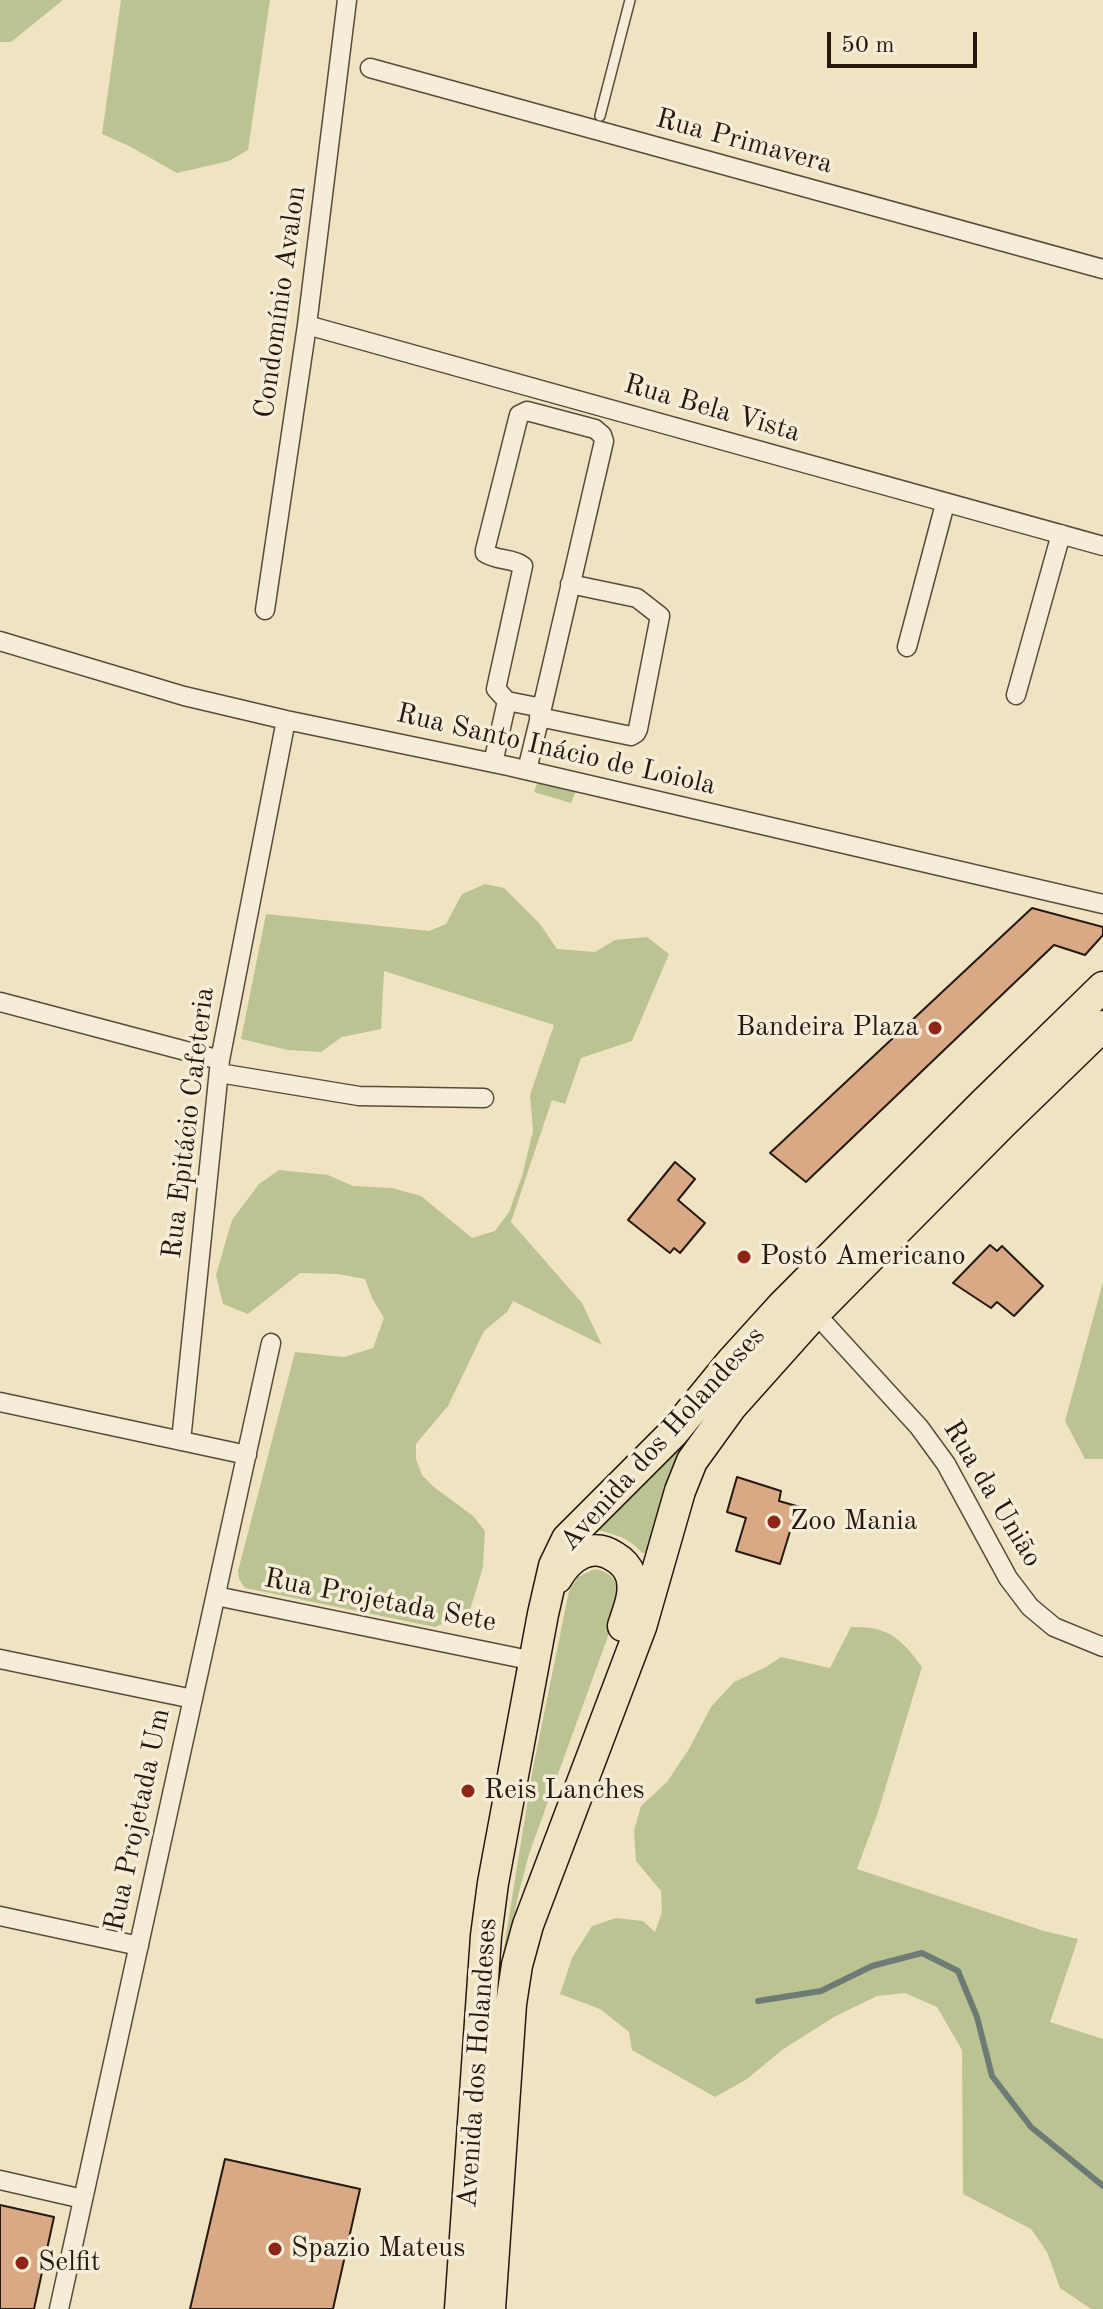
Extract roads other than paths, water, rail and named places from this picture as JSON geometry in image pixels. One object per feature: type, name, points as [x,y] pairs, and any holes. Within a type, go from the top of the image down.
[{"type":"main road","name":"Avenida dos Holandeses","points":[[460,2304],[486,1936],[493,1883],[543,1614],[561,1548],[571,1534],[673,1433],[781,1307],[1103,987]]},
{"type":"main road","name":"Avenida dos Holandeses","points":[[490,2309],[511,2004],[517,1965],[528,1925],[641,1627],[688,1468],[731,1407],[815,1313],[1103,1026]]},
{"type":"main road","points":[[528,1925],[629,1605],[632,1582],[628,1569],[617,1558],[603,1552],[596,1550],[580,1554],[561,1572],[543,1614]]},
{"type":"street","name":"Condomínio Avalon","points":[[265,610],[307,325],[347,0]]},
{"type":"street","name":"Rua Primavera","points":[[370,68],[598,123],[1103,269]]},
{"type":"street","name":"Rua Bela Vista","points":[[307,325],[1103,546]]},
{"type":"street","points":[[527,770],[540,713],[570,584],[604,441],[595,429],[527,411],[519,415],[485,550],[491,557],[523,566],[496,689],[507,701],[540,713],[631,736],[638,729],[660,616],[637,598],[570,584]]},
{"type":"street","points":[[907,647],[945,504]]},
{"type":"street","points":[[1016,695],[1061,534]]},
{"type":"street","name":"Rua Santo Inácio de Loiola","points":[[0,641],[184,696],[527,770],[1103,904]]},
{"type":"street","points":[[493,763],[507,701]]},
{"type":"street","name":"Rua Epitácio Cafeteria","points":[[181,1441],[219,1066],[286,720]]},
{"type":"street","points":[[0,1002],[219,1066],[359,1096],[484,1098]]},
{"type":"street","name":"Rua da União","points":[[815,1313],[934,1447],[1008,1578],[1030,1607],[1054,1627],[1103,1647]]},
{"type":"street","name":"Rua Projetada Um","points":[[59,2309],[271,1343]]},
{"type":"street","points":[[0,1402],[247,1455]]},
{"type":"street","name":"Rua Projetada Sete","points":[[216,1596],[534,1661]]},
{"type":"street","points":[[0,1659],[193,1699]]},
{"type":"street","points":[[0,1916],[139,1946]]},
{"type":"street","points":[[0,2180],[83,2199]]},
{"type":"lane","points":[[598,123],[630,0]]},
{"type":"waterway","points":[[758,2001],[821,1991],[872,1966],[922,1953],[958,1971],[977,2017],[992,2076],[1031,2127],[1103,2186]]},
{"type":"place","name":"Bandeira Plaza","points":[[935,1028]]},
{"type":"place","name":"Posto Americano","points":[[744,1257]]},
{"type":"place","name":"Zoo Mania","points":[[774,1522]]},
{"type":"place","name":"Reis Lanches","points":[[468,1791]]},
{"type":"place","name":"Spazio Mateus","points":[[275,2249]]},
{"type":"place","name":"Selfit","points":[[22,2263]]}]
